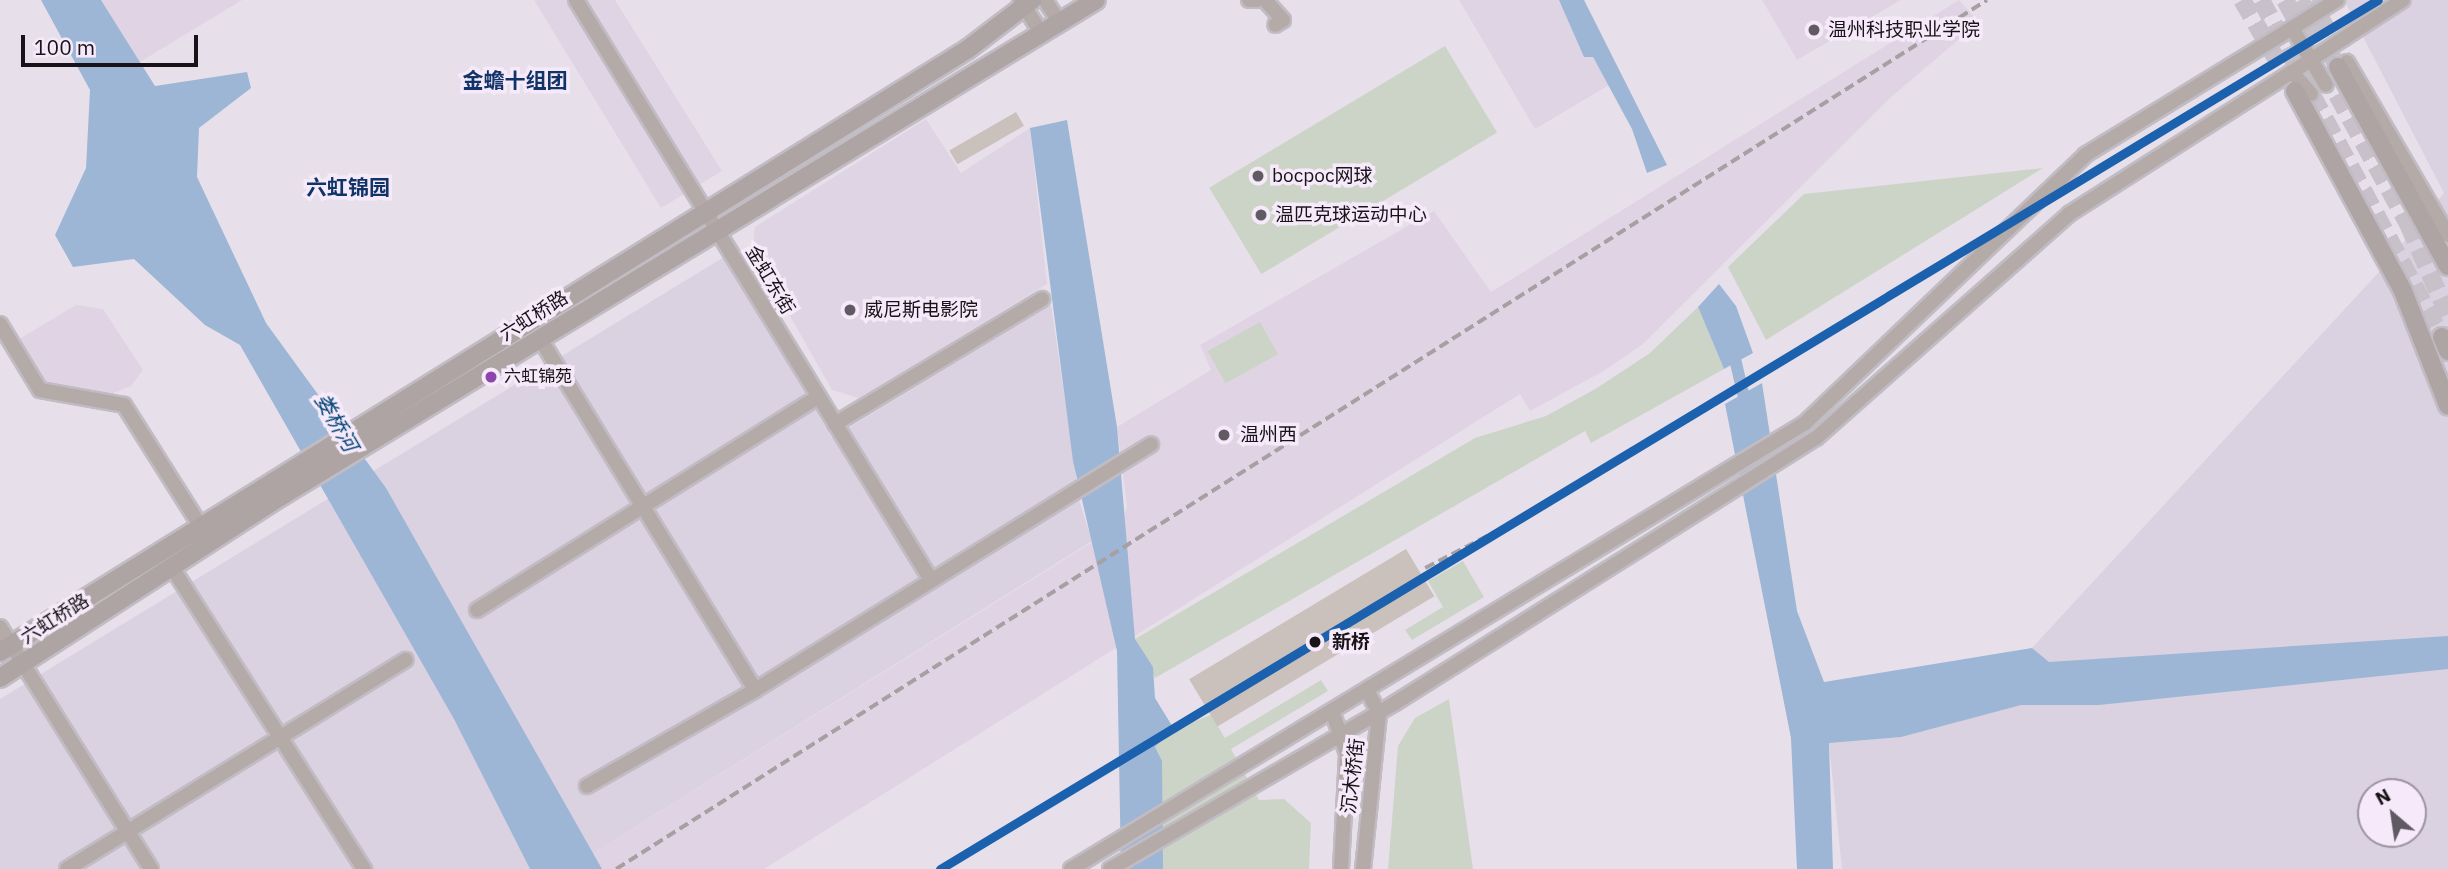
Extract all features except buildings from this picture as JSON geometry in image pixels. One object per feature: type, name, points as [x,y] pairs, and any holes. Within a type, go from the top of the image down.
[{"type":"main road","name":"六虹桥路","points":[[0,678],[173,569],[280,497],[715,228],[1096,0]]},
{"type":"main road","name":"六虹桥路","points":[[6,648],[704,209],[968,49],[1025,2]]},
{"type":"main road","points":[[2342,64],[2448,266]]},
{"type":"main road","points":[[2303,92],[2403,291],[2448,405]]},
{"type":"street","name":"金虹东街","points":[[576,0],[931,580]]},
{"type":"street","points":[[1045,0],[1060,23]]},
{"type":"street","points":[[1249,0],[1257,0]]},
{"type":"street","points":[[1265,0],[1283,20],[1275,25]]},
{"type":"street","points":[[1071,869],[1805,423],[2085,155],[2337,0]]},
{"type":"street","points":[[1110,869],[1380,713],[1816,438],[2069,214],[2403,0]]},
{"type":"street","points":[[1025,2],[1041,32]]},
{"type":"street","points":[[2292,28],[2326,85]]},
{"type":"street","points":[[2342,64],[2447,229]]},
{"type":"street","points":[[2292,72],[2303,92]]},
{"type":"street","points":[[835,424],[1042,299]]},
{"type":"street","points":[[0,324],[40,390],[124,405],[200,525]]},
{"type":"street","points":[[539,337],[755,690]]},
{"type":"street","points":[[477,610],[818,397]]},
{"type":"street","points":[[587,786],[755,690],[1151,444]]},
{"type":"street","points":[[173,569],[364,869]]},
{"type":"street","points":[[0,627],[6,648],[23,663],[151,869]]},
{"type":"street","points":[[66,869],[406,660]]},
{"type":"street","points":[[1367,690],[1380,713]]},
{"type":"street","name":"沉木桥街","points":[[1332,711],[1343,734],[1341,869]]},
{"type":"street","name":"沉木桥街","points":[[1363,869],[1380,713]]},
{"type":"shaded area","points":[[101,0],[242,0],[140,62]]},
{"type":"shaded area","points":[[534,0],[615,0],[722,171],[661,208]]},
{"type":"shaded area","points":[[1459,0],[1559,0],[1609,85],[1535,129]]},
{"type":"shaded area","name":"温州科技职业学院","points":[[1762,0],[1901,0],[1797,60]]},
{"type":"shaded area","points":[[1959,0],[1979,22],[1889,99],[1643,344],[1602,372],[1530,411],[1520,394],[764,869],[568,869],[1121,524],[1127,507],[1117,427],[1211,370],[1200,345],[1434,211],[1491,292]]},
{"type":"shaded area","points":[[2344,0],[2448,0],[2448,869],[1842,869],[1829,743],[2032,648],[2379,272],[2444,193]]},
{"type":"shaded area","points":[[1445,46],[1497,133],[1261,274],[1209,188]]},
{"type":"shaded area","points":[[926,119],[961,173],[1030,128],[1047,284],[859,398],[832,390],[752,249],[755,227]]},
{"type":"shaded area","points":[[2043,168],[1766,340],[1728,267],[1804,194]]},
{"type":"shaded area","points":[[724,257],[832,438],[1051,305],[1080,503],[1092,541],[568,869],[0,869],[0,699]]},
{"type":"shaded area","points":[[76,305],[103,309],[143,370],[131,386],[103,397],[41,384],[16,341]]},
{"type":"shaded area","points":[[1698,307],[1724,369],[1591,443],[1585,431],[1155,678],[1135,639],[1475,438],[1546,416],[1597,388],[1650,353]]},
{"type":"shaded area","points":[[1260,322],[1278,354],[1225,383],[1208,351]]},
{"type":"shaded area","points":[[1463,561],[1484,597],[1412,640],[1405,630],[1443,607],[1428,581]]},
{"type":"shaded area","points":[[1321,680],[1328,691],[1231,749],[1259,800],[1284,799],[1311,823],[1309,869],[1163,869],[1155,747],[1174,729],[1211,715],[1225,738]]},
{"type":"shaded area","points":[[1449,699],[1473,869],[1388,869],[1398,746],[1415,718]]},
{"type":"water","name":"娄桥河","points":[[41,0],[101,0],[155,86],[247,72],[251,88],[199,128],[197,177],[266,323],[386,488],[602,869],[530,869],[454,719],[240,345],[205,325],[134,259],[73,267],[55,235],[86,168],[90,90]]},
{"type":"water","points":[[1559,0],[1584,0],[1667,165],[1647,173],[1632,129],[1593,57],[1584,57]]},
{"type":"water","points":[[1067,120],[1117,427],[1135,639],[1153,667],[1155,698],[1174,729],[1155,747],[1162,761],[1163,869],[1121,869],[1117,651],[1073,461],[1030,128]]},
{"type":"water","points":[[1719,284],[1736,306],[1753,353],[1724,369],[1698,307]]},
{"type":"water","points":[[1762,383],[1797,611],[1824,682],[2032,648],[2049,662],[2448,636],[2448,669],[2099,705],[2021,705],[1901,737],[1829,743],[1833,869],[1797,869],[1791,738],[1725,404]]},
{"type":"waterway","points":[[1732,346],[1747,410]]},
{"type":"tunnel","points":[[2242,0],[2295,91]]},
{"type":"tunnel","points":[[2261,0],[2442,337]]},
{"type":"tunnel","points":[[2285,0],[2408,224],[2448,315]]},
{"type":"tunnel","points":[[2300,0],[2338,67]]},
{"type":"tunnel","points":[[2313,0],[2347,62]]},
{"type":"railway","points":[[616,869],[1987,0]]},
{"type":"railway","points":[[1425,568],[1524,517]]},
{"type":"transit line","points":[[940,869],[2378,0]]},
{"type":"place","name":"温州科技职业学院","points":[[1814,30]]},
{"type":"place","name":"bocpoc网球","points":[[1258,176]]},
{"type":"place","name":"温匹克球运动中心","points":[[1261,215]]},
{"type":"place","name":"威尼斯电影院","points":[[850,310]]},
{"type":"place","name":"六虹锦苑","points":[[491,377]]},
{"type":"place","name":"温州西","points":[[1224,435]]},
{"type":"place","name":"新桥","points":[[1315,642]]},
{"type":"district","name":"金蟾十组团","points":[[515,80]]},
{"type":"district","name":"六虹锦园","points":[[348,187]]}]
